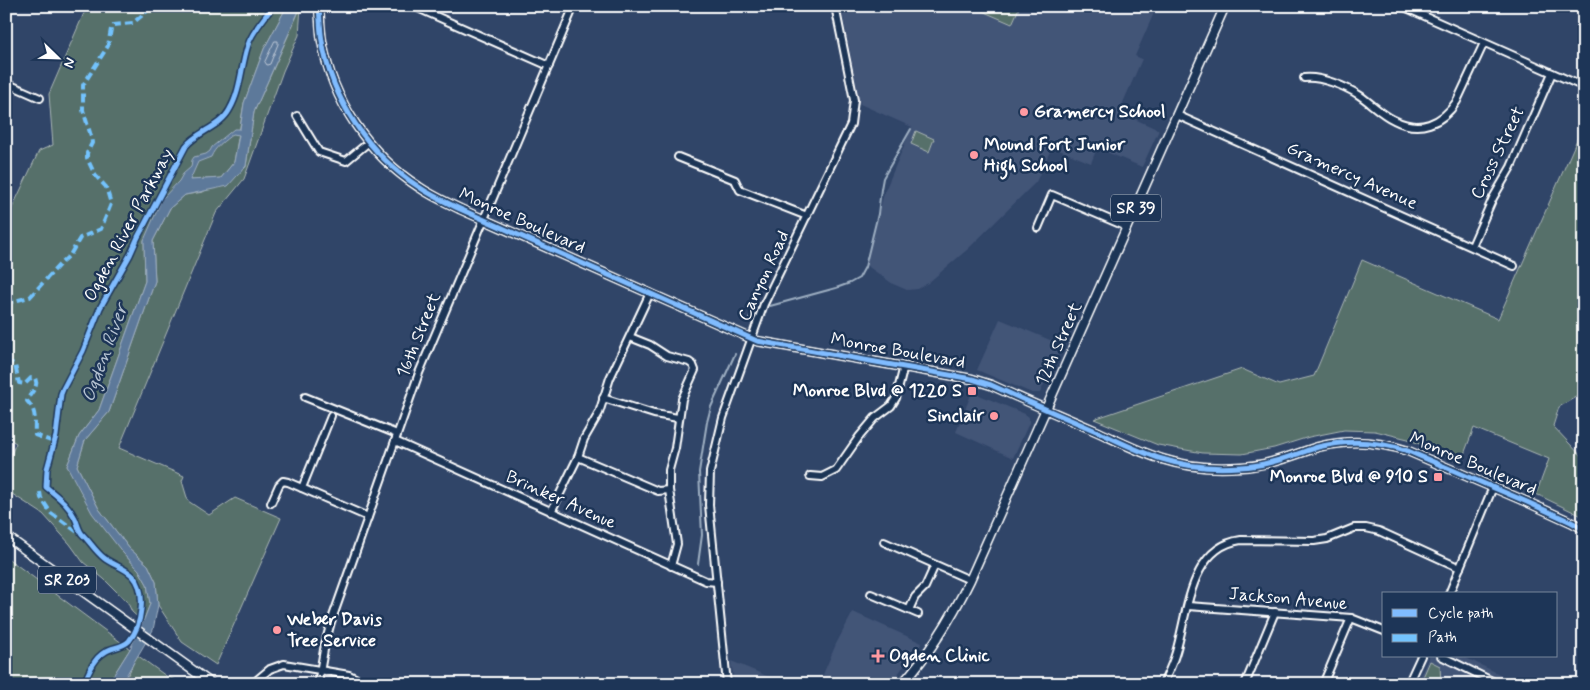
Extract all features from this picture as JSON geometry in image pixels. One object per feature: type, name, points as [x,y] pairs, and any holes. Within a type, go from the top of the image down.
[{"type":"main road","name":"Monroe Boulevard","points":[[319,6],[322,40],[334,83],[349,114],[369,142],[388,162],[418,187],[484,219],[757,341],[972,379],[991,385],[1137,450],[1162,460],[1177,463],[1223,468],[1246,467],[1280,460],[1336,443],[1369,442],[1395,446],[1572,522],[1584,529]]},
{"type":"main road","name":"12th Street","points":[[902,684],[932,645],[956,609],[970,580],[1225,6]]},
{"type":"main road","name":"SR 203","points":[[6,536],[212,684]]},
{"type":"street","points":[[413,6],[549,66]]},
{"type":"street","name":"16th Street","points":[[318,684],[331,622],[419,373],[574,6]]},
{"type":"street","name":"Canyon Road","points":[[727,684],[709,505],[710,472],[723,418],[764,304],[851,124],[854,108],[852,88],[835,6]]},
{"type":"street","points":[[1402,6],[1584,87]]},
{"type":"street","points":[[1304,78],[1317,78],[1344,88],[1358,94],[1392,120],[1422,127],[1436,122],[1452,109],[1484,43]]},
{"type":"street","name":"Cross Street","points":[[1472,246],[1493,198],[1511,167],[1552,73]]},
{"type":"street","points":[[6,83],[40,98]]},
{"type":"street","name":"Gramercy Avenue","points":[[1177,115],[1514,266]]},
{"type":"street","points":[[297,116],[319,152],[346,161],[369,142]]},
{"type":"street","points":[[678,157],[735,180],[740,190],[807,216]]},
{"type":"street","points":[[1038,228],[1052,194],[1127,227]]},
{"type":"street","points":[[552,512],[578,457],[584,439],[599,413],[610,378],[650,293]]},
{"type":"street","points":[[630,337],[650,345],[667,356],[689,362],[695,370],[682,399],[675,448],[669,470],[669,490],[677,544],[670,566]]},
{"type":"street","points":[[810,476],[822,477],[836,470],[875,418],[891,406],[896,398],[904,366]]},
{"type":"street","points":[[305,397],[398,434]]},
{"type":"street","points":[[603,398],[654,414],[678,418]]},
{"type":"street","points":[[302,488],[331,416]]},
{"type":"street","name":"Brinker Avenue","points":[[395,442],[670,566],[706,581],[717,582]]},
{"type":"street","points":[[578,457],[658,491],[669,490]]},
{"type":"street","points":[[271,503],[280,482],[288,482],[368,517]]},
{"type":"street","points":[[1449,592],[1494,488]]},
{"type":"street","points":[[1163,684],[1176,652],[1196,580],[1207,559],[1218,548],[1230,541],[1314,541],[1327,539],[1354,528],[1366,528],[1379,531],[1460,568]]},
{"type":"street","points":[[884,542],[970,580]]},
{"type":"street","points":[[909,610],[915,597],[925,588],[935,565]]},
{"type":"street","points":[[871,594],[918,614]]},
{"type":"street","name":"Jackson Avenue","points":[[1188,606],[1352,618],[1382,630]]},
{"type":"street","points":[[1245,684],[1276,612]]},
{"type":"street","points":[[1323,684],[1352,618]]},
{"type":"street","points":[[1408,684],[1420,658]]},
{"type":"street","points":[[1445,658],[1498,684]]},
{"type":"street","points":[[258,679],[270,669],[284,664],[348,675],[368,684]]},
{"type":"shaded area","name":"Mound Fort Junior High School","points":[[841,6],[1157,6],[1135,56],[1142,59],[1119,112],[1159,130],[1142,167],[1097,148],[1091,163],[1052,147],[1036,182],[968,249],[928,283],[918,289],[907,290],[893,284],[866,265],[884,193],[912,127],[860,104]]},
{"type":"shaded area","points":[[1000,319],[1062,345],[1040,393],[1032,393],[977,370]]},
{"type":"shaded area","points":[[972,392],[1029,417],[1029,423],[1013,458],[956,432]]},
{"type":"shaded area","points":[[853,612],[922,643],[890,684],[819,684],[836,644]]},
{"type":"shaded area","points":[[1428,658],[1466,658],[1520,684],[1417,684]]},
{"type":"shaded area","points":[[731,661],[786,684],[734,684]]},
{"type":"green space","points":[[87,6],[287,6],[264,49],[244,103],[234,162],[221,178],[179,181],[144,240],[145,281],[99,410],[79,436],[67,466],[123,553],[139,570],[147,584],[150,604],[143,622],[132,612],[127,601],[83,562],[70,544],[43,514],[6,490],[6,466],[16,443],[6,437],[6,221],[39,151],[53,145],[49,94]]},
{"type":"green space","points":[[984,6],[1014,6],[1019,8],[1012,24],[982,11]]},
{"type":"green space","points":[[301,7],[299,35],[283,71],[244,179],[216,213],[119,448],[184,476],[182,481],[188,501],[209,515],[235,498],[281,518],[216,665],[182,642],[158,605],[156,582],[148,565],[129,548],[99,509],[77,466],[85,440],[109,412],[155,281],[153,241],[170,208],[185,195],[203,192],[246,167],[254,112]]},
{"type":"green space","points":[[916,131],[934,139],[929,152],[911,144]]},
{"type":"green space","points":[[1579,135],[1584,137],[1584,392],[1559,407],[1553,426],[1584,459],[1584,517],[1536,494],[1549,459],[1474,428],[1461,462],[1408,439],[1375,431],[1344,430],[1242,454],[1203,453],[1158,445],[1094,419],[1242,369],[1279,385],[1314,376],[1362,260],[1498,319]]},
{"type":"green space","points":[[6,557],[130,649],[108,684],[6,684]]},
{"type":"green space","points":[[137,655],[166,676],[184,684],[121,684],[129,673]]},
{"type":"green space","points":[[1430,661],[1440,666],[1441,684],[1420,684]]},
{"type":"water","points":[[287,6],[301,6],[254,112],[246,166],[228,186],[185,195],[170,208],[153,241],[155,281],[109,412],[85,440],[77,466],[99,509],[129,548],[148,565],[156,582],[158,605],[153,630],[121,684],[108,684],[130,649],[143,622],[150,604],[147,584],[139,570],[123,553],[92,513],[67,466],[79,436],[99,410],[145,281],[144,240],[162,199],[191,167],[194,157],[206,154],[234,129],[240,129],[244,103],[264,49]],"holes":[[[233,134],[239,135],[234,162],[221,178],[190,180],[198,162],[211,157],[217,147]]]},
{"type":"waterway","points":[[770,306],[836,288],[859,278],[865,267],[878,214],[883,178],[911,129]]},
{"type":"waterway","points":[[749,318],[757,309]]},
{"type":"waterway","points":[[698,564],[702,535],[699,472],[707,422],[711,407],[735,354]]},
{"type":"marked path","points":[[6,303],[30,297],[70,255],[80,238],[101,229],[111,204],[106,187],[95,175],[87,158],[87,153],[92,143],[83,110],[83,85],[108,46],[111,29],[114,25],[133,23],[153,6]]},
{"type":"marked path","points":[[6,364],[10,362],[15,365],[19,383],[25,384],[31,378],[35,378],[35,388],[27,401],[34,413],[35,435],[54,442]]},
{"type":"marked path","points":[[40,492],[41,498],[51,513],[79,533]]},
{"type":"cycle path","name":"Ogden River Parkway","points":[[84,684],[95,662],[101,655],[129,641],[140,618],[141,599],[140,590],[133,576],[98,553],[81,533],[69,509],[46,487],[47,469],[56,436],[61,394],[83,351],[100,308],[130,255],[186,146],[221,120],[234,102],[250,40],[273,6]]},
{"type":"cycle path","points":[[319,6],[321,37],[327,63],[344,105],[369,142],[401,174],[429,193],[460,209],[757,341],[972,379],[991,385],[1145,453],[1191,466],[1221,468],[1251,466],[1290,457],[1330,444],[1363,442],[1386,445],[1408,451],[1527,502],[1584,529]]},
{"type":"place","name":"Gramercy School","points":[[1024,112]]},
{"type":"place","name":"Mound Fort Junior High School","points":[[974,155]]},
{"type":"place","name":"Monroe Blvd @ 1220 S","points":[[972,391]]},
{"type":"place","name":"Sinclair","points":[[994,416]]},
{"type":"place","name":"Monroe Blvd @ 910 S","points":[[1438,477]]},
{"type":"place","name":"Weber Davis Tree Service","points":[[277,630]]},
{"type":"place","name":"Ogden Clinic","points":[[878,656]]},
{"type":"water label","name":"Ogden River","points":[[105,353]]}]
